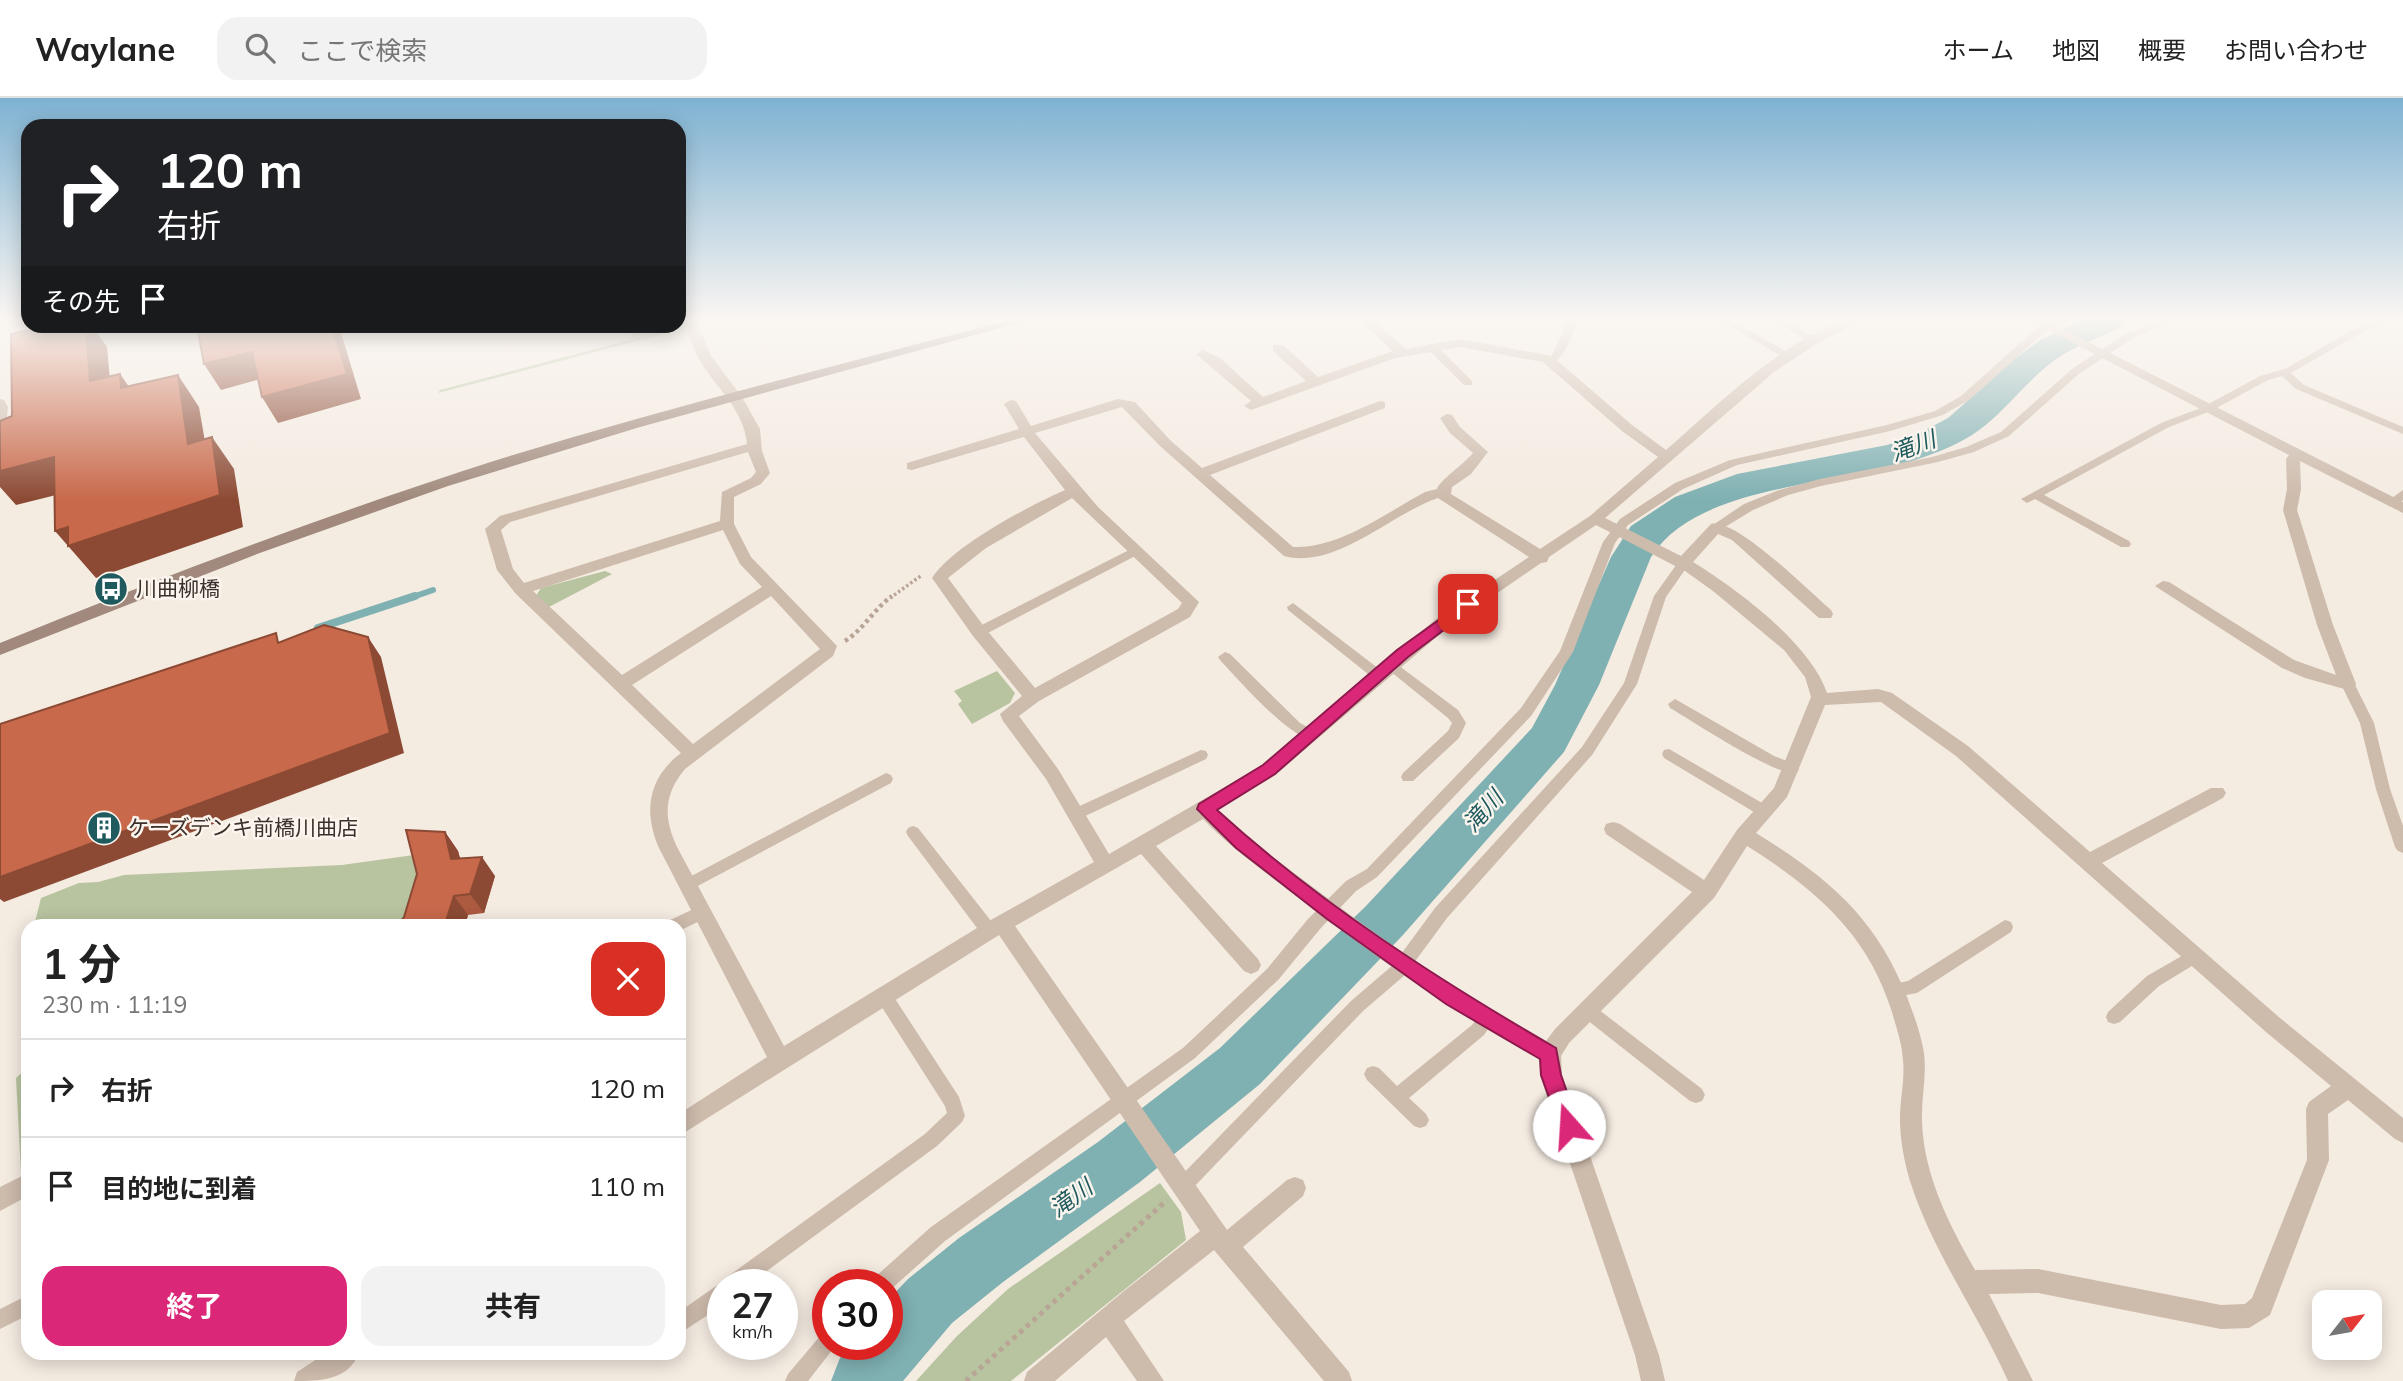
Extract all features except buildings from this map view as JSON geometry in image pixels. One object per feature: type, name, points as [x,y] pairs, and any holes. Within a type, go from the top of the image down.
[{"type":"street","points":[[722,380],[753,429],[762,476],[727,495],[727,524],[745,560],[829,646],[827,652],[671,773],[655,809],[661,833],[780,1060]]},
{"type":"street","points":[[0,649],[215,563],[369,508],[568,444],[799,380]]},
{"type":"street","points":[[1233,380],[1256,405],[1328,380]]},
{"type":"street","points":[[1313,380],[1317,384]]},
{"type":"street","points":[[1571,380],[1627,428],[1667,457]]},
{"type":"street","points":[[686,1121],[780,1060],[995,928],[1205,809],[1269,769],[1384,670],[1468,604],[1542,558],[1595,519],[1758,380]]},
{"type":"street","points":[[2151,380],[2297,455],[2400,502]]},
{"type":"street","points":[[912,466],[1126,403],[1200,474],[1285,549],[1295,553],[1315,550],[1366,530],[1430,495],[1444,495],[1542,558]]},
{"type":"street","points":[[1011,404],[1026,432],[1075,491],[1191,603],[1190,607],[1012,710],[1010,718],[1044,762],[1106,865]]},
{"type":"street","points":[[1200,474],[1380,405]]},
{"type":"street","points":[[1444,495],[1445,485],[1466,471],[1481,452],[1455,430],[1447,418]]},
{"type":"street","points":[[693,754],[522,590],[505,570],[493,533],[499,522],[755,446]]},
{"type":"street","points":[[2297,455],[2293,459],[2294,489],[2290,510],[2325,625],[2348,684]]},
{"type":"street","points":[[1033,697],[941,582],[942,573],[1037,509],[1075,491]]},
{"type":"street","points":[[1595,519],[1679,562],[1719,587],[1784,640],[1813,675],[1820,697],[1781,792],[1744,835],[1707,892],[1562,1036],[1550,1055],[1551,1075],[1647,1355],[1653,1381]]},
{"type":"street","points":[[522,590],[727,524]]},
{"type":"street","points":[[1679,562],[1716,527],[1737,537],[1825,614]]},
{"type":"street","points":[[2163,586],[2288,664],[2311,674],[2348,684]]},
{"type":"street","points":[[621,684],[771,588]]},
{"type":"street","points":[[1820,697],[1835,701],[1877,694],[1891,700],[1962,751],[2194,956],[2403,1132]]},
{"type":"street","points":[[2088,862],[2217,793]]},
{"type":"street","points":[[1205,809],[1242,844],[1331,912],[1487,1019],[1550,1055]]},
{"type":"street","points":[[1614,829],[1707,892]]},
{"type":"street","points":[[1744,835],[1814,882],[1848,911],[1876,949],[1895,990],[1915,1065],[1911,1121],[1917,1165],[1945,1239],[2021,1381]]},
{"type":"street","points":[[1143,844],[1251,965]]},
{"type":"street","points":[[995,928],[1125,1103],[1221,1240],[1340,1381]]},
{"type":"street","points":[[1969,1282],[2038,1282],[2221,1317],[2249,1316],[2261,1306],[2318,1160],[2317,1109],[2348,1087]]},
{"type":"street","points":[[0,1192],[0,1200],[21,1188]]},
{"type":"street","points":[[1036,1381],[1108,1319],[1296,1188]]},
{"type":"street","points":[[1108,1319],[1152,1381]]},
{"type":"street","points":[[306,1381],[336,1360]]},
{"type":"lane","points":[[1465,380],[1468,383]]},
{"type":"lane","points":[[899,1269],[938,1234],[1125,1103],[1189,1053],[1273,974],[1351,887],[1372,873],[1526,712],[1566,652],[1609,542],[1621,532],[1631,517],[1668,493],[1723,466],[1774,451],[1891,428],[1939,413],[1965,398],[1985,380]]},
{"type":"lane","points":[[1716,527],[1743,509],[1773,495],[1950,456],[1991,442],[2005,434],[2066,380]]},
{"type":"lane","points":[[2125,544],[2032,497],[2165,425],[2207,409],[2261,380]]},
{"type":"lane","points":[[2293,380],[2300,387],[2403,431]]},
{"type":"lane","points":[[0,425],[1,404]]},
{"type":"lane","points":[[979,632],[1135,551]]},
{"type":"lane","points":[[1179,1180],[1401,961],[1594,740],[1630,684],[1660,596],[1679,562]]},
{"type":"lane","points":[[1293,607],[1453,714],[1459,723],[1454,734],[1408,777]]},
{"type":"lane","points":[[1225,657],[1295,727],[1310,735]]},
{"type":"lane","points":[[2348,684],[2367,723],[2383,789],[2403,847]]},
{"type":"lane","points":[[1675,704],[1769,760],[1792,769]]},
{"type":"lane","points":[[1669,754],[1764,811]]},
{"type":"lane","points":[[1076,814],[1201,755]]},
{"type":"lane","points":[[687,885],[886,779]]},
{"type":"lane","points":[[913,832],[995,928]]},
{"type":"lane","points":[[686,920],[702,912]]},
{"type":"lane","points":[[1895,990],[1911,988],[2005,927]]},
{"type":"lane","points":[[2114,1017],[2153,981],[2194,956]]},
{"type":"lane","points":[[755,1269],[931,1140],[956,1116],[953,1103],[884,996]]},
{"type":"lane","points":[[1588,1011],[1696,1095]]},
{"type":"lane","points":[[1398,1096],[1478,1030],[1487,1019]]},
{"type":"lane","points":[[1373,1074],[1420,1120]]},
{"type":"lane","points":[[686,1319],[707,1304]]},
{"type":"lane","points":[[0,1319],[21,1308]]},
{"type":"lane","points":[[795,1381],[813,1360]]},
{"type":"path","points":[[966,1381],[1179,1180]]},
{"type":"green space","points":[[478,380],[488,380],[438,393],[440,390]]},
{"type":"green space","points":[[605,571],[612,574],[547,608],[536,596],[541,588]]},
{"type":"green space","points":[[997,671],[1015,693],[1010,703],[972,724],[958,704],[962,701],[954,691]]},
{"type":"green space","points":[[422,851],[422,919],[36,919],[41,898],[79,883],[98,882],[124,875],[342,865],[414,855]]},
{"type":"green space","points":[[21,1073],[21,1172],[16,1078]]},
{"type":"green space","points":[[1160,1183],[1181,1212],[1186,1240],[1011,1381],[916,1381],[957,1336],[1008,1289]]},
{"type":"waterway","name":"滝川","points":[[863,1381],[893,1341],[930,1301],[981,1260],[1119,1162],[1240,1066],[1384,921],[1548,740],[1577,685],[1631,557],[1645,535],[1689,506],[1750,482],[1894,455],[1931,442],[1961,426],[2012,380]]},
{"type":"waterway","points":[[410,598],[433,590]]},
{"type":"waterway","points":[[318,628],[415,596]]},
{"type":"place","name":"川曲柳橋","points":[[111,589]]},
{"type":"place","name":"ケーズデンキ前橋川曲店","points":[[104,828]]},
{"type":"route","points":[[1468,604],[1403,653],[1289,754],[1205,809],[1242,844],[1333,914],[1437,988],[1550,1055],[1551,1075],[1569,1126]]}]
